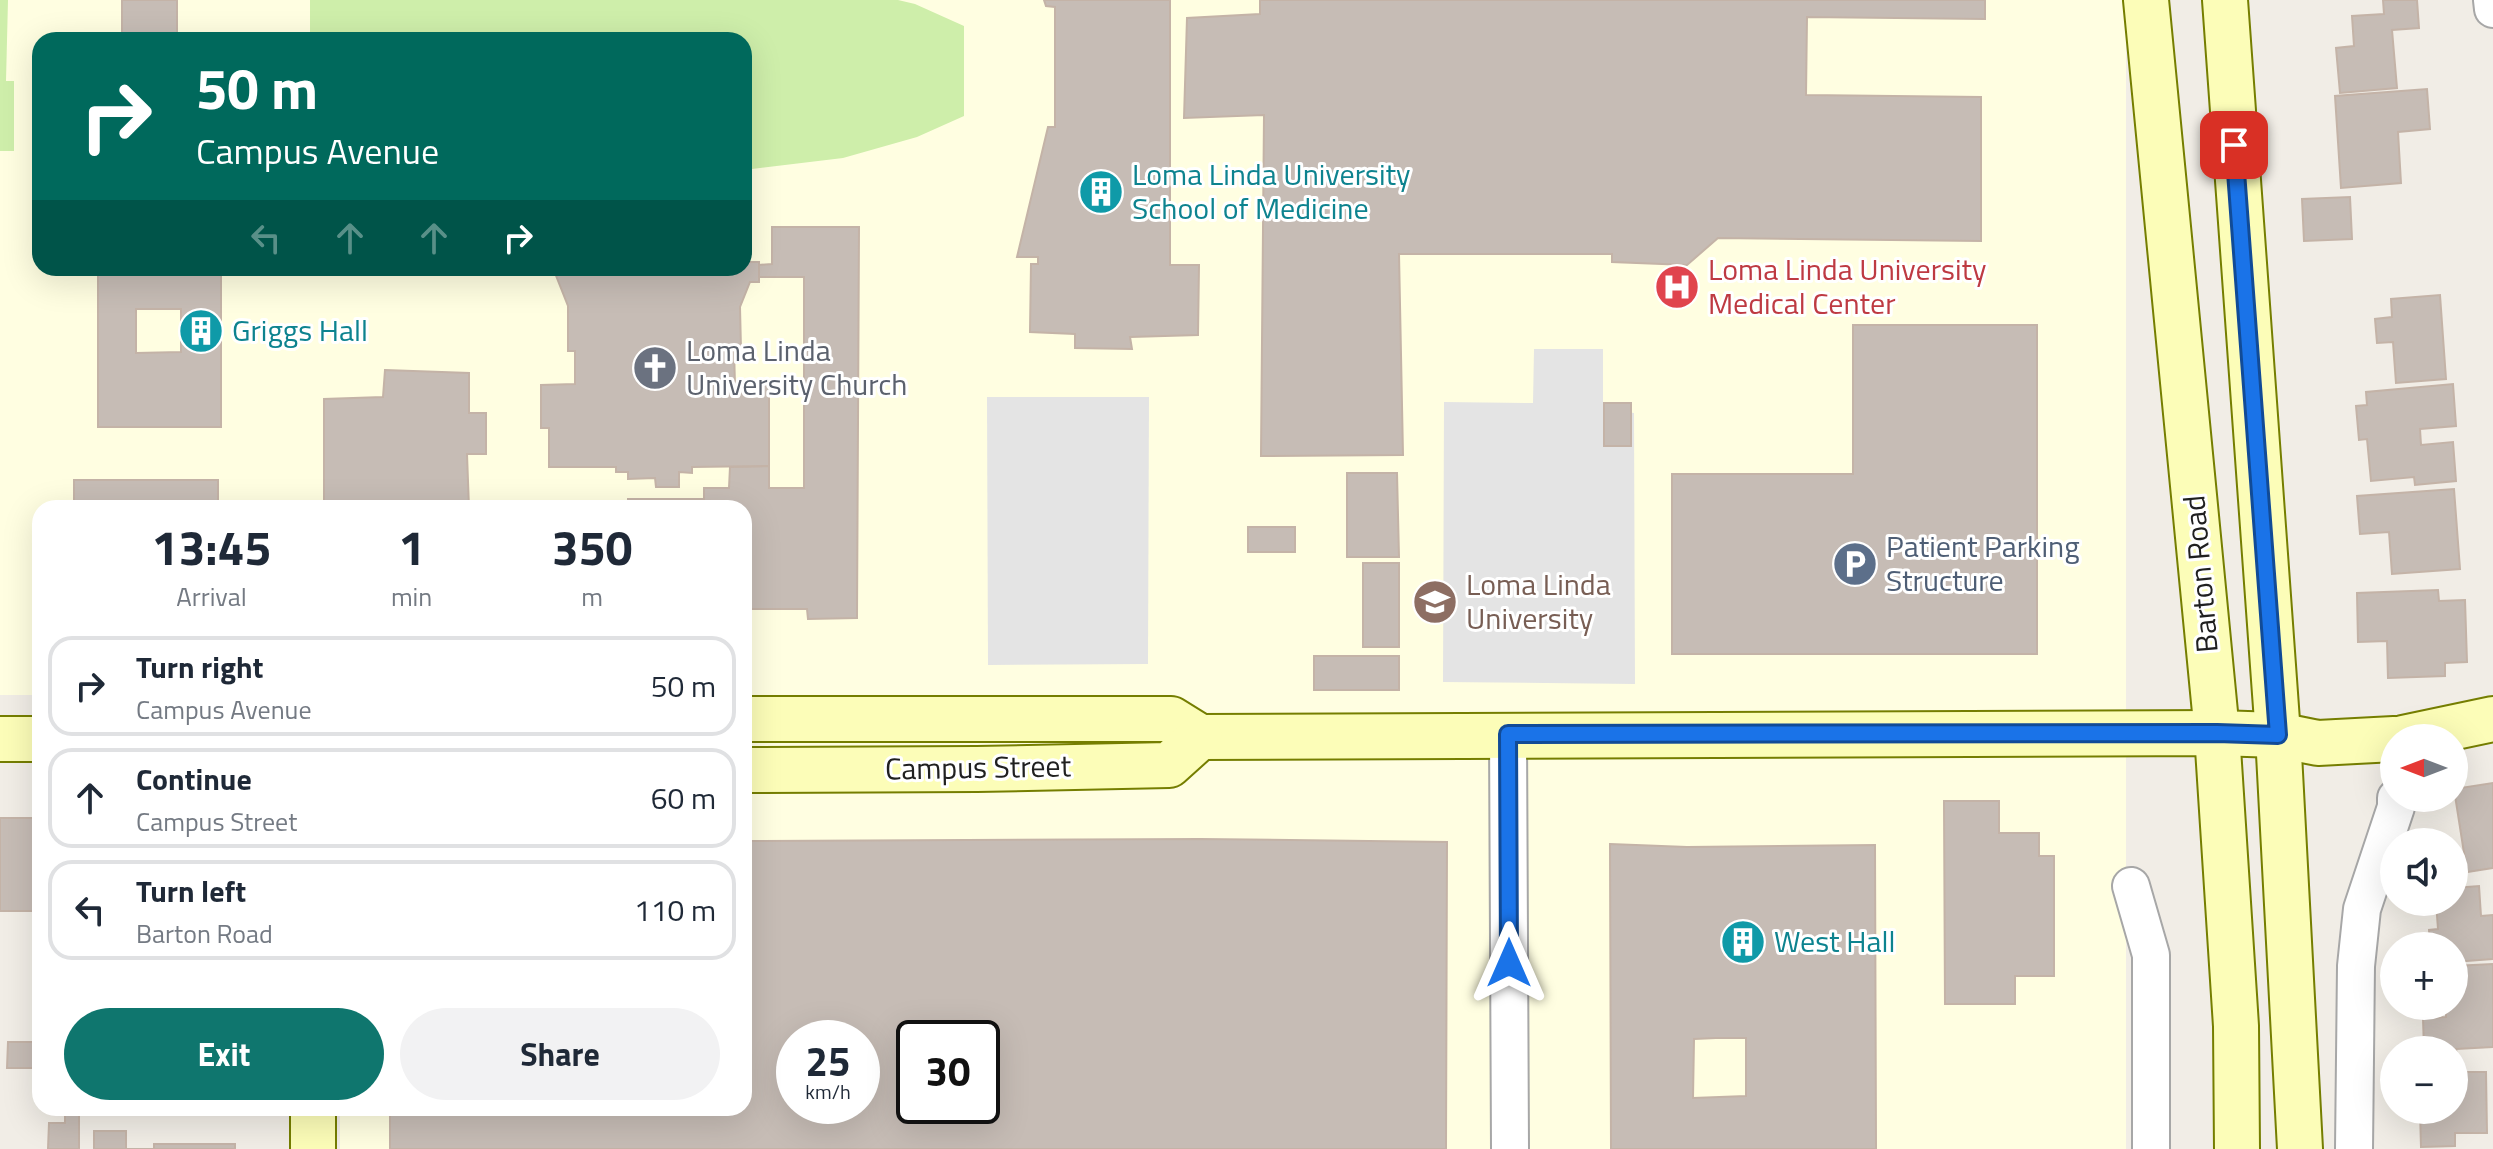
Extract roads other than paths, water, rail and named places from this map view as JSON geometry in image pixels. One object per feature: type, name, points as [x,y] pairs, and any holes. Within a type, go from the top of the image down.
[{"type":"street","name":"Barton Road","points":[[2146,0],[2217,733],[2236,1026],[2237,1149]]},
{"type":"street","points":[[2225,0],[2278,735],[2300,1149]]},
{"type":"street","points":[[2492,0],[2493,9]]},
{"type":"street","name":"Campus Street","points":[[752,719],[1171,719],[1200,737],[2217,733]]},
{"type":"street","points":[[2468,724],[2493,719]]},
{"type":"street","points":[[2217,733],[2278,735],[2318,743],[2380,740]]},
{"type":"street","points":[[1508,734],[1510,1149]]},
{"type":"street","name":"Campus Street","points":[[752,770],[961,770],[1169,765],[1200,737]]},
{"type":"street","points":[[0,739],[32,739]]},
{"type":"street","points":[[2354,1149],[2356,966],[2362,909],[2394,812]]},
{"type":"street","points":[[2131,886],[2151,955],[2151,1149]]},
{"type":"street","points":[[313,1116],[313,1149]]},
{"type":"place","name":"Loma Linda University School of Medicine","points":[[1101,192]]},
{"type":"place","name":"Loma Linda University Medical Center","points":[[1677,287]]},
{"type":"place","name":"Griggs Hall","points":[[201,331]]},
{"type":"place","name":"Loma Linda University Church","points":[[655,368]]},
{"type":"place","name":"Patient Parking Structure","points":[[1855,564]]},
{"type":"place","name":"Loma Linda University","points":[[1435,602]]},
{"type":"place","name":"West Hall","points":[[1743,942]]}]
